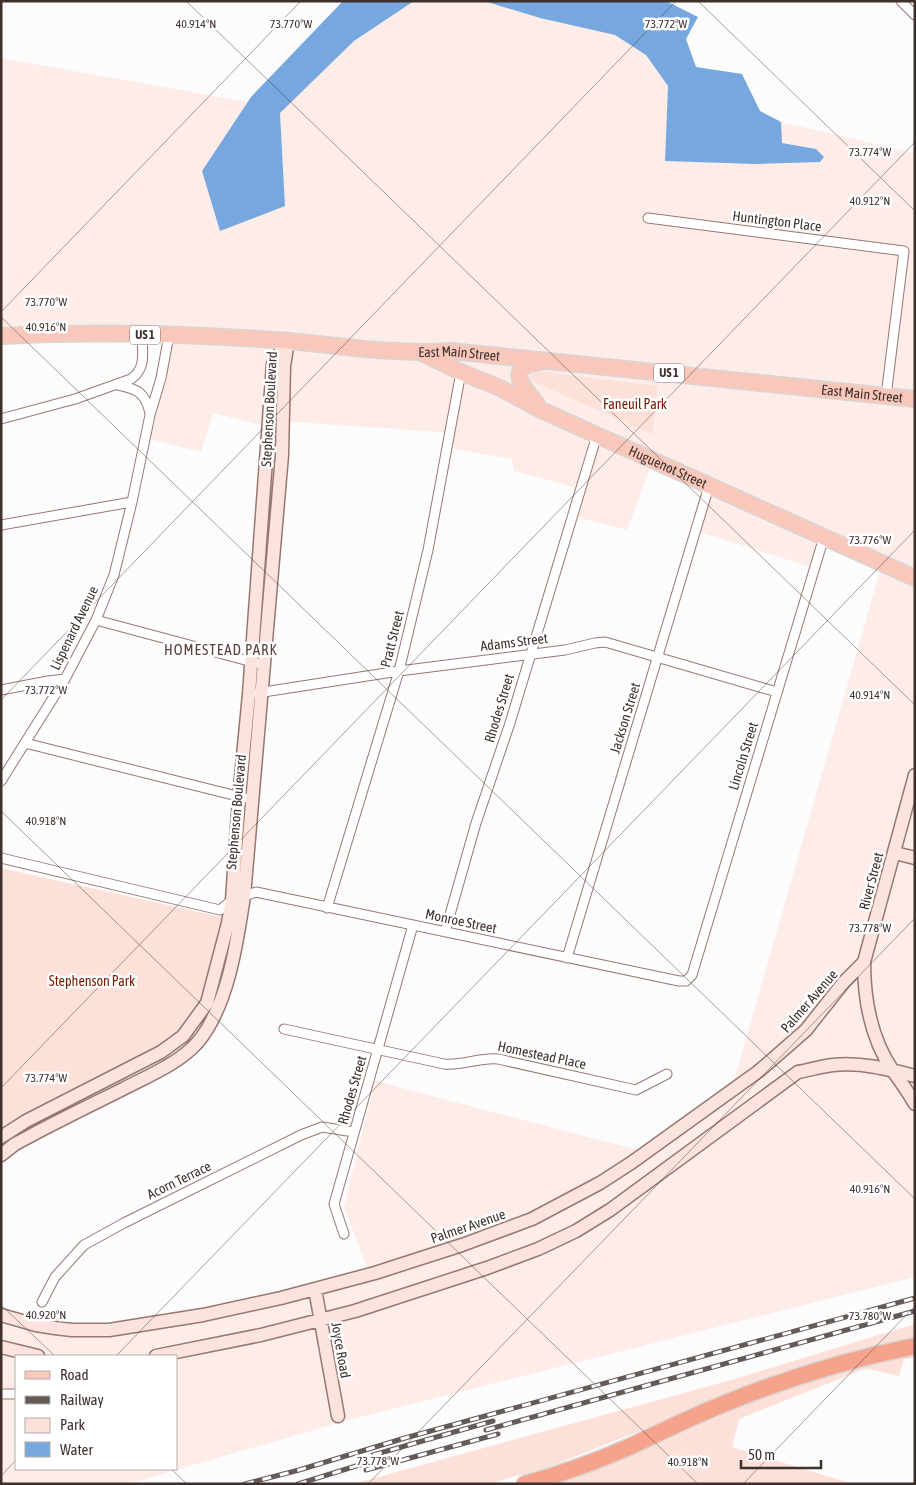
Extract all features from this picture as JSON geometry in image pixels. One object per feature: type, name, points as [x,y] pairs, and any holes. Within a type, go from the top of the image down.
[{"type":"highway","points":[[525,1484],[605,1457],[724,1403],[776,1383],[858,1358],[915,1346]]},
{"type":"main road","name":"East Main Street","points":[[1,336],[31,334],[142,334],[288,341],[422,353],[451,351],[915,399]]},
{"type":"main road","name":"Huguenot Street","points":[[422,353],[500,388],[541,410],[915,578]]},
{"type":"main road","points":[[541,410],[518,378],[523,367],[529,364],[549,361]]},
{"type":"street","points":[[901,1],[915,15]]},
{"type":"street","name":"Huntington Place","points":[[648,218],[904,250],[886,396]]},
{"type":"street","points":[[1,419],[117,385],[138,374],[142,368],[142,334]]},
{"type":"street","name":"Lispenard Avenue","points":[[1,781],[65,679],[96,620],[114,575],[132,502],[150,415],[161,378],[169,335]]},
{"type":"street","name":"Stephenson Boulevard","points":[[1,1137],[26,1121],[161,1052],[183,1036],[207,1003],[228,923],[238,898],[252,799],[255,693],[273,364],[288,341]]},
{"type":"street","name":"Pratt Street","points":[[327,908],[399,671],[428,550],[461,372]]},
{"type":"street","points":[[117,385],[140,392],[148,404],[150,415]]},
{"type":"street","name":"Rhodes Street","points":[[445,932],[476,823],[510,723],[597,435]]},
{"type":"street","name":"Jackson Street","points":[[567,958],[709,486]]},
{"type":"street","points":[[1,525],[132,502]]},
{"type":"street","name":"Lincoln Street","points":[[686,981],[692,975],[824,537]]},
{"type":"street","points":[[96,620],[257,663]]},
{"type":"street","name":"Adams Street","points":[[255,693],[399,671],[565,650],[605,642],[777,692]]},
{"type":"street","points":[[1,690],[48,680],[65,679]]},
{"type":"street","name":"Stephenson Boulevard","points":[[1,1155],[15,1144],[160,1070],[184,1055],[198,1042],[210,1023],[221,1000],[240,923],[238,898],[239,798],[255,693]]},
{"type":"street","points":[[25,743],[239,798],[252,799]]},
{"type":"street","name":"River Street","points":[[915,775],[864,962],[865,994],[871,1023],[892,1071],[907,1088],[915,1104]]},
{"type":"street","points":[[895,853],[915,858]]},
{"type":"street","name":"Monroe Street","points":[[1,858],[220,910],[238,898],[256,892],[567,958],[686,981]]},
{"type":"street","name":"Rhodes Street","points":[[344,1234],[334,1204],[412,925]]},
{"type":"street","name":"Palmer Avenue","points":[[1,1315],[55,1328],[109,1330],[203,1315],[315,1289],[375,1272],[497,1232],[532,1218],[600,1183],[664,1140],[759,1071],[806,1030],[844,982],[864,962]]},
{"type":"street","name":"Homestead Place","points":[[284,1028],[454,1065],[487,1058],[498,1059],[636,1090],[667,1074]]},
{"type":"street","points":[[161,1355],[261,1335],[321,1320],[412,1294],[538,1249],[576,1231],[610,1210],[798,1072],[847,1064],[868,1065],[915,1076]]},
{"type":"street","name":"Acorn Terrace","points":[[42,1302],[55,1277],[84,1245],[124,1223],[301,1135],[322,1127],[354,1132]]},
{"type":"street","name":"Joyce Road","points":[[315,1289],[338,1416]]},
{"type":"street","points":[[1,1347],[34,1355]]},
{"type":"street","points":[[1,1394],[15,1394]]},
{"type":"shaded area","points":[[414,1],[484,1],[540,18],[615,35],[646,55],[668,86],[665,161],[816,149],[782,143],[781,122],[915,153],[915,1277],[345,1421],[178,1469],[178,1355],[15,1355],[15,1470],[176,1470],[128,1484],[1,1484],[1,1312],[18,1317],[109,1328],[321,1286],[368,1270],[344,1207],[375,1081],[638,1150],[733,1084],[883,561],[823,533],[810,567],[700,532],[714,486],[654,458],[627,530],[576,517],[584,490],[514,471],[512,459],[450,448],[452,433],[294,422],[261,425],[213,413],[201,452],[150,439],[172,339],[1,335],[1,58],[248,102],[202,171],[285,206],[280,113],[354,41]]},
{"type":"green space","name":"Faneuil Park","points":[[535,371],[658,386],[652,434],[532,381],[530,376]]},
{"type":"green space","name":"Stephenson Park","points":[[1,868],[226,918],[206,993],[195,1014],[179,1032],[151,1052],[1,1133]]},
{"type":"green space","points":[[915,1324],[915,1339],[835,1359],[732,1392],[546,1468],[491,1483],[353,1484],[731,1380]]},
{"type":"green space","points":[[915,1354],[915,1358],[904,1359],[899,1376],[864,1369],[739,1419],[732,1447],[853,1484],[548,1484],[622,1457],[753,1400],[808,1381],[885,1360]]},
{"type":"water","points":[[343,1],[414,1],[354,41],[280,113],[285,206],[220,231],[202,171],[251,97]]},
{"type":"water","points":[[484,1],[666,1],[698,17],[686,39],[696,67],[742,74],[760,111],[781,122],[782,143],[816,149],[824,157],[820,162],[755,164],[665,161],[668,86],[646,55],[615,35],[540,18]]},
{"type":"railway","points":[[245,1484],[405,1438],[915,1298]]},
{"type":"railway","points":[[486,1430],[915,1311]]},
{"type":"railway","points":[[373,1455],[493,1421]]},
{"type":"railway","points":[[366,1470],[498,1434]]},
{"type":"railway","points":[[298,1484],[382,1458]]},
{"type":"district","name":"HOMESTEAD PARK","points":[[221,649]]}]
